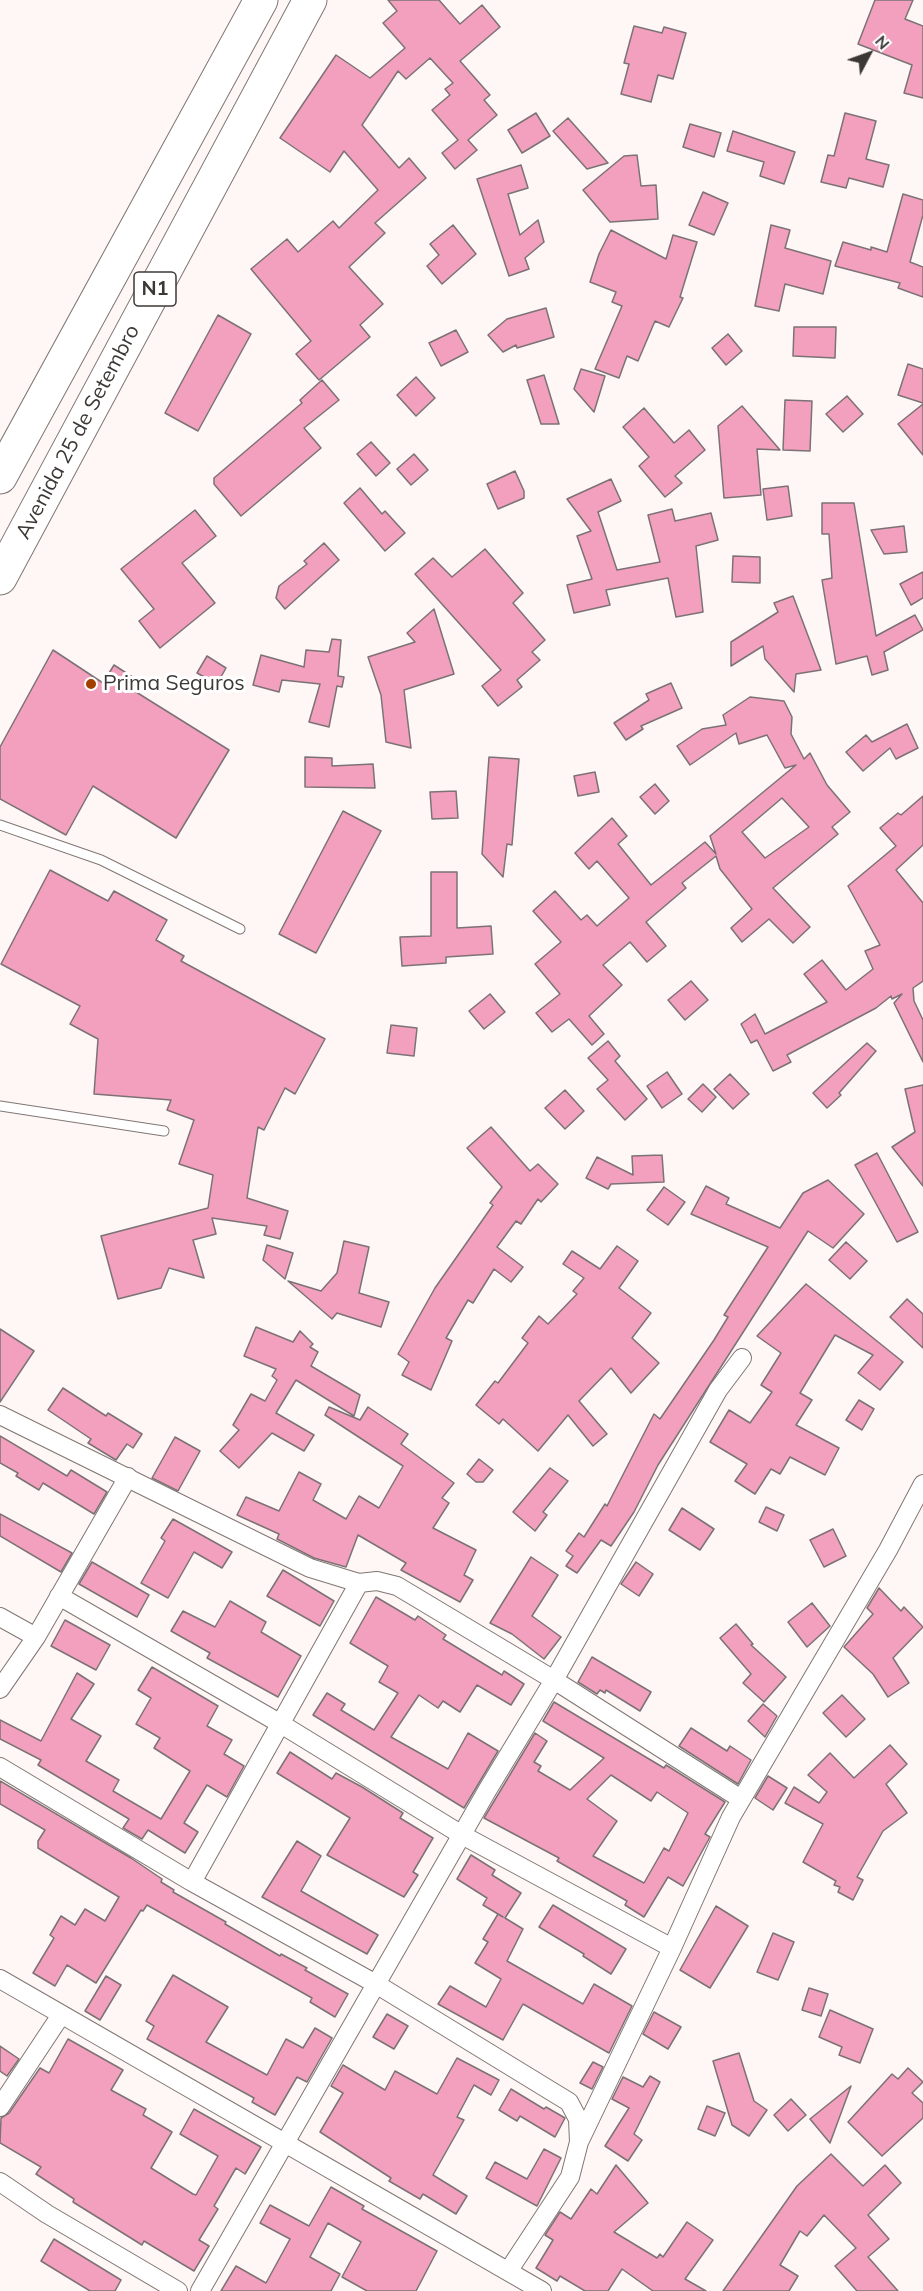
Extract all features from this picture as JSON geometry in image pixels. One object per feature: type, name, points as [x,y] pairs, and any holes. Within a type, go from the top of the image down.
[{"type":"highway","name":"N1","points":[[0,477],[261,0]]},
{"type":"highway","name":"Avenida 25 de Setembro","points":[[0,578],[310,0]]},
{"type":"street","points":[[200,2291],[462,1835],[554,1680],[718,1390],[742,1358]]},
{"type":"street","points":[[0,1414],[309,1568],[359,1583],[376,1581],[397,1586],[554,1680],[741,1799]]},
{"type":"street","points":[[0,1689],[36,1637],[128,1477]]},
{"type":"street","points":[[509,2270],[570,2177],[579,2142],[672,1948],[731,1817],[888,1550],[923,1484]]},
{"type":"street","points":[[192,1882],[359,1583]]},
{"type":"street","points":[[59,1596],[281,1724],[462,1835],[672,1948]]},
{"type":"street","points":[[0,1617],[36,1637]]},
{"type":"street","points":[[0,1767],[192,1882],[376,1984],[569,2102],[578,2119],[579,2142]]},
{"type":"street","points":[[0,1979],[542,2291]]},
{"type":"street","points":[[0,2107],[61,2015]]},
{"type":"street","points":[[0,2182],[47,2214],[178,2291]]},
{"type":"lane","points":[[0,825],[100,860],[240,929]]},
{"type":"lane","points":[[0,1106],[164,1131]]},
{"type":"building","points":[[388,0],[439,0],[460,24],[482,5],[500,27],[460,61],[490,95],[484,100],[497,115],[468,140],[477,150],[455,169],[442,153],[458,140],[432,110],[450,95],[445,89],[453,83],[430,58],[406,79],[398,71],[362,125],[399,168],[409,158],[426,178],[375,223],[385,233],[349,267],[383,304],[360,325],[370,337],[319,380],[296,354],[311,341],[251,269],[287,239],[298,252],[333,221],[339,228],[378,190],[344,151],[330,172],[280,138],[336,55],[370,78],[405,48],[383,23],[397,11]]},
{"type":"building","points":[[875,0],[913,0],[905,19],[923,26],[923,98],[904,93],[912,65],[858,44]]},
{"type":"building","points":[[634,26],[662,33],[664,27],[686,33],[673,79],[658,75],[651,102],[621,94],[629,64],[624,63]]},
{"type":"building","points":[[536,113],[550,136],[522,153],[508,130]]},
{"type":"building","points":[[845,113],[876,121],[866,159],[889,165],[883,187],[849,178],[846,188],[821,182],[828,155],[834,156]]},
{"type":"building","points":[[568,118],[608,163],[587,169],[553,131]]},
{"type":"building","points":[[690,124],[721,133],[714,157],[683,147]]},
{"type":"building","points":[[733,131],[795,152],[784,184],[760,176],[764,162],[727,151]]},
{"type":"building","points":[[637,155],[641,186],[656,185],[658,219],[610,222],[583,190],[624,156]]},
{"type":"building","points":[[521,165],[528,188],[508,194],[520,235],[538,220],[544,242],[525,258],[529,269],[509,276],[477,179]]},
{"type":"building","points":[[703,192],[728,203],[714,235],[689,225]]},
{"type":"building","points":[[903,194],[923,200],[923,215],[910,262],[923,267],[923,297],[898,288],[900,283],[835,266],[843,242],[887,252]]},
{"type":"building","points":[[453,225],[476,254],[442,284],[427,266],[439,255],[430,244]]},
{"type":"building","points":[[771,225],[790,230],[785,248],[831,261],[823,294],[785,284],[779,311],[755,306]]},
{"type":"building","points":[[611,230],[666,259],[673,235],[697,242],[680,297],[683,298],[669,327],[655,321],[638,361],[627,356],[619,378],[595,369],[622,306],[612,302],[616,292],[590,282],[599,254]]},
{"type":"building","points":[[546,308],[554,337],[517,348],[516,345],[503,352],[488,335],[507,319]]},
{"type":"building","points":[[218,315],[251,334],[198,431],[165,413]]},
{"type":"building","points":[[794,327],[836,327],[835,358],[793,356]]},
{"type":"building","points":[[456,330],[468,352],[441,366],[429,343]]},
{"type":"building","points":[[728,334],[742,351],[726,365],[712,348]]},
{"type":"building","points":[[908,364],[923,369],[923,403],[898,395]]},
{"type":"building","points":[[581,369],[605,376],[594,412],[574,389]]},
{"type":"building","points":[[544,375],[559,424],[541,424],[527,380]]},
{"type":"building","points":[[416,377],[435,398],[416,416],[397,395]]},
{"type":"building","points":[[322,380],[339,400],[304,428],[321,448],[241,516],[214,484],[214,478],[302,403],[300,400]]},
{"type":"building","points":[[847,396],[863,414],[843,432],[826,414]]},
{"type":"building","points":[[785,400],[812,401],[810,451],[783,450]]},
{"type":"building","points":[[923,404],[923,455],[898,424]]},
{"type":"building","points":[[742,406],[780,450],[757,449],[761,495],[724,498],[718,426]]},
{"type":"building","points":[[644,408],[674,443],[689,430],[705,450],[675,476],[682,483],[665,497],[639,466],[649,457],[623,427]]},
{"type":"building","points":[[371,442],[390,463],[376,476],[357,454]]},
{"type":"building","points":[[414,454],[428,470],[411,485],[397,469]]},
{"type":"building","points":[[515,471],[524,491],[524,498],[498,509],[487,484]]},
{"type":"building","points":[[611,479],[621,501],[598,512],[617,570],[660,562],[648,515],[672,509],[675,521],[711,513],[718,540],[696,546],[703,612],[676,617],[668,578],[606,590],[610,605],[574,613],[567,585],[592,579],[577,536],[591,531],[567,499]]},
{"type":"building","points":[[788,486],[792,516],[767,520],[763,489]]},
{"type":"building","points":[[360,488],[382,514],[385,511],[405,533],[385,551],[344,503]]},
{"type":"building","points":[[822,503],[854,503],[876,636],[915,615],[923,630],[884,652],[888,670],[872,675],[867,656],[836,664],[822,580],[832,578],[829,534],[822,534]]},
{"type":"building","points":[[195,510],[216,536],[182,563],[215,603],[160,648],[139,621],[154,609],[121,569]]},
{"type":"building","points":[[904,526],[907,552],[884,554],[871,530]]},
{"type":"building","points":[[324,543],[339,560],[285,609],[276,598],[279,586],[307,564],[304,561]]},
{"type":"building","points":[[485,549],[523,593],[513,603],[545,640],[532,652],[540,660],[517,680],[522,687],[498,706],[482,686],[501,670],[415,574],[433,558],[452,577]]},
{"type":"building","points":[[733,556],[760,557],[760,583],[732,582]]},
{"type":"building","points":[[923,572],[923,598],[911,605],[900,584]]},
{"type":"building","points":[[793,596],[821,670],[796,674],[794,692],[765,659],[763,646],[731,666],[731,642],[778,612],[774,603]]},
{"type":"building","points":[[434,609],[454,674],[404,690],[411,748],[386,742],[381,695],[368,657],[415,642],[407,633]]},
{"type":"building","points":[[332,639],[341,640],[338,676],[344,677],[342,687],[337,686],[329,727],[309,722],[320,684],[282,680],[279,692],[253,685],[261,655],[304,667],[306,650],[329,652]]},
{"type":"building","points":[[53,650],[103,683],[114,665],[134,678],[128,687],[229,750],[176,838],[93,786],[66,835],[0,799],[0,747]]},
{"type":"building","points":[[207,656],[226,668],[217,684],[197,673]]},
{"type":"building","points":[[671,683],[682,708],[641,726],[643,729],[626,740],[614,723],[649,700],[646,694]]},
{"type":"building","points":[[750,697],[784,701],[792,717],[791,734],[804,759],[810,753],[827,785],[850,812],[832,827],[838,834],[773,888],[810,927],[793,943],[769,919],[742,942],[731,928],[752,909],[720,869],[716,856],[682,883],[686,888],[646,922],[666,946],[647,962],[630,942],[603,965],[622,985],[589,1016],[604,1034],[592,1045],[569,1019],[552,1032],[536,1013],[560,994],[535,964],[561,942],[533,911],[555,891],[581,920],[587,915],[597,926],[629,898],[597,861],[589,869],[575,853],[612,818],[627,836],[618,844],[651,885],[705,842],[716,854],[710,836],[796,765],[785,768],[767,735],[739,744],[736,733],[690,765],[677,746],[702,729],[726,725],[723,715]],"holes":[[[782,798],[809,827],[765,858],[742,832]]]},
{"type":"building","points":[[907,724],[918,748],[896,759],[890,748],[863,771],[846,752],[866,735],[872,742]]},
{"type":"building","points":[[305,757],[332,758],[332,766],[373,764],[375,788],[305,787]]},
{"type":"building","points":[[489,757],[519,759],[512,845],[507,844],[503,877],[482,854]]},
{"type":"building","points":[[595,772],[599,792],[578,796],[574,776]]},
{"type":"building","points":[[655,784],[669,801],[655,814],[640,797]]},
{"type":"building","points":[[456,791],[458,818],[432,819],[430,792]]},
{"type":"building","points":[[923,796],[923,845],[896,870],[923,903],[923,981],[913,988],[914,1001],[923,1020],[923,1062],[894,1003],[902,994],[892,999],[891,996],[876,1008],[787,1055],[791,1062],[773,1071],[757,1040],[751,1043],[741,1024],[755,1014],[765,1034],[827,1002],[804,974],[822,960],[846,990],[873,969],[865,951],[880,945],[848,886],[896,846],[880,828],[898,813],[901,815]]},
{"type":"building","points":[[343,811],[381,831],[316,953],[279,934]]},
{"type":"building","points":[[50,870],[108,901],[114,891],[167,920],[156,940],[184,956],[181,961],[325,1039],[295,1094],[285,1088],[264,1130],[258,1127],[247,1198],[288,1211],[280,1239],[264,1235],[267,1226],[212,1218],[216,1234],[193,1240],[204,1278],[169,1268],[161,1288],[118,1299],[101,1236],[208,1208],[213,1175],[179,1164],[194,1120],[167,1110],[171,1100],[94,1094],[98,1039],[70,1024],[80,1006],[1,964]]},
{"type":"building","points":[[431,872],[457,872],[457,928],[491,926],[493,954],[446,957],[446,963],[402,966],[400,937],[431,936]]},
{"type":"building","points":[[691,981],[708,1000],[685,1020],[668,1000]]},
{"type":"building","points":[[490,994],[505,1012],[484,1029],[469,1011]]},
{"type":"building","points":[[391,1025],[417,1028],[414,1056],[387,1053]]},
{"type":"building","points":[[608,1041],[620,1056],[615,1061],[647,1099],[625,1120],[597,1089],[608,1080],[588,1058]]},
{"type":"building","points":[[867,1043],[876,1051],[839,1093],[841,1095],[827,1108],[813,1093]]},
{"type":"building","points":[[667,1072],[682,1094],[662,1108],[647,1086]]},
{"type":"building","points":[[730,1074],[749,1094],[733,1109],[714,1089]]},
{"type":"building","points":[[703,1084],[716,1097],[702,1112],[688,1099]]},
{"type":"building","points":[[923,1085],[923,1186],[892,1147],[915,1132],[905,1089]]},
{"type":"building","points":[[565,1090],[584,1111],[565,1129],[545,1108]]},
{"type":"building","points":[[491,1127],[530,1171],[538,1164],[558,1184],[541,1202],[538,1199],[521,1224],[516,1221],[497,1247],[523,1267],[511,1282],[494,1269],[473,1303],[468,1300],[446,1338],[452,1341],[431,1390],[402,1375],[409,1362],[398,1354],[435,1288],[493,1205],[490,1203],[502,1187],[467,1148]]},
{"type":"building","points":[[877,1153],[918,1232],[897,1242],[855,1165]]},
{"type":"building","points":[[662,1155],[664,1182],[611,1184],[608,1189],[586,1178],[597,1157],[633,1175],[632,1156]]},
{"type":"building","points":[[828,1180],[864,1214],[833,1248],[808,1231],[658,1465],[634,1512],[611,1546],[601,1540],[577,1573],[566,1566],[573,1556],[566,1551],[579,1533],[584,1537],[605,1504],[607,1506],[654,1414],[660,1419],[714,1340],[728,1317],[724,1315],[768,1247],[691,1214],[706,1186],[729,1198],[726,1204],[780,1228],[803,1193]]},
{"type":"building","points":[[664,1187],[685,1202],[668,1225],[647,1210]]},
{"type":"building","points":[[344,1241],[369,1247],[359,1293],[389,1302],[381,1327],[337,1313],[332,1319],[288,1281],[321,1291],[337,1273]]},
{"type":"building","points":[[846,1242],[867,1261],[850,1279],[829,1260]]},
{"type":"building","points":[[267,1245],[293,1253],[285,1279],[263,1260]]},
{"type":"building","points":[[617,1246],[638,1261],[619,1288],[651,1313],[632,1338],[659,1363],[631,1393],[611,1368],[579,1401],[607,1434],[593,1446],[568,1415],[538,1451],[503,1419],[499,1424],[476,1405],[495,1381],[498,1383],[528,1343],[522,1338],[539,1316],[548,1324],[577,1294],[573,1291],[584,1278],[563,1264],[572,1251],[600,1269]]},
{"type":"building","points":[[806,1284],[903,1362],[880,1390],[858,1373],[873,1355],[835,1335],[800,1393],[812,1400],[796,1425],[839,1448],[825,1475],[790,1457],[780,1474],[771,1469],[755,1494],[735,1481],[747,1464],[710,1442],[729,1410],[750,1423],[772,1392],[761,1385],[781,1353],[757,1336]]},
{"type":"building","points":[[907,1299],[923,1314],[923,1348],[890,1317]]},
{"type":"building","points":[[256,1327],[293,1342],[300,1331],[313,1344],[310,1347],[318,1352],[311,1366],[360,1395],[354,1416],[296,1380],[276,1413],[314,1435],[304,1451],[272,1433],[239,1468],[220,1451],[239,1430],[233,1425],[251,1394],[265,1401],[277,1380],[272,1376],[276,1369],[244,1356]]},
{"type":"building","points":[[0,1329],[34,1351],[0,1402]]},
{"type":"building","points":[[63,1388],[106,1416],[108,1413],[142,1434],[133,1448],[127,1444],[116,1460],[88,1443],[91,1439],[48,1410]]},
{"type":"building","points":[[859,1400],[874,1409],[862,1430],[846,1420]]},
{"type":"building","points":[[329,1407],[360,1420],[368,1407],[408,1434],[401,1444],[454,1483],[442,1498],[449,1503],[433,1528],[476,1550],[464,1575],[473,1580],[460,1602],[401,1570],[406,1563],[358,1535],[346,1567],[314,1558],[277,1539],[279,1534],[237,1515],[246,1497],[279,1511],[299,1472],[321,1484],[313,1500],[346,1519],[359,1496],[379,1508],[403,1466],[325,1415]]},
{"type":"building","points":[[0,1436],[67,1476],[71,1470],[107,1492],[94,1514],[43,1483],[39,1490],[16,1476],[18,1473],[0,1463]]},
{"type":"building","points":[[175,1437],[200,1451],[178,1491],[152,1478]]},
{"type":"building","points":[[479,1459],[493,1470],[483,1482],[476,1482],[467,1474]]},
{"type":"building","points":[[550,1468],[568,1481],[543,1512],[547,1515],[535,1531],[513,1512]]},
{"type":"building","points":[[766,1507],[784,1515],[777,1531],[759,1522]]},
{"type":"building","points":[[682,1508],[714,1529],[700,1550],[669,1530]]},
{"type":"building","points":[[0,1514],[72,1553],[61,1572],[0,1536]]},
{"type":"building","points":[[173,1519],[232,1552],[222,1568],[194,1552],[168,1598],[141,1583],[165,1541],[161,1538]]},
{"type":"building","points":[[833,1529],[846,1556],[824,1567],[810,1540]]},
{"type":"building","points":[[531,1557],[558,1575],[532,1616],[561,1637],[544,1659],[512,1634],[490,1623]]},
{"type":"building","points":[[92,1562],[149,1595],[137,1617],[79,1584]]},
{"type":"building","points":[[636,1562],[653,1574],[639,1596],[621,1584]]},
{"type":"building","points":[[283,1570],[334,1601],[320,1626],[267,1596]]},
{"type":"building","points":[[879,1588],[901,1611],[904,1607],[923,1627],[893,1658],[909,1683],[888,1697],[873,1674],[844,1647],[873,1614],[867,1608]]},
{"type":"building","points":[[376,1597],[415,1620],[418,1616],[446,1635],[443,1639],[502,1675],[504,1671],[524,1684],[511,1705],[477,1685],[460,1712],[443,1701],[438,1708],[419,1695],[391,1737],[448,1769],[468,1733],[498,1751],[464,1808],[313,1715],[327,1693],[345,1704],[341,1710],[374,1730],[398,1693],[379,1682],[388,1666],[350,1643]]},
{"type":"building","points":[[230,1601],[266,1622],[261,1632],[301,1656],[278,1697],[207,1658],[210,1653],[171,1631],[183,1611],[215,1627]]},
{"type":"building","points":[[812,1603],[830,1626],[807,1647],[788,1622]]},
{"type":"building","points":[[65,1620],[110,1645],[96,1670],[51,1646]]},
{"type":"building","points":[[736,1624],[753,1644],[751,1645],[786,1677],[764,1702],[743,1683],[751,1674],[720,1638]]},
{"type":"building","points":[[592,1657],[651,1692],[640,1711],[606,1690],[605,1693],[600,1690],[597,1694],[578,1682]]},
{"type":"building","points":[[152,1667],[218,1706],[207,1726],[232,1740],[224,1754],[244,1766],[227,1797],[207,1785],[184,1823],[198,1832],[185,1853],[148,1830],[142,1839],[123,1828],[129,1819],[38,1765],[41,1760],[0,1739],[0,1720],[41,1741],[77,1673],[94,1684],[71,1719],[101,1736],[86,1761],[119,1780],[113,1791],[161,1819],[190,1771],[154,1748],[160,1738],[136,1724],[151,1698],[138,1690]]},
{"type":"building","points":[[842,1695],[865,1719],[846,1737],[823,1713]]},
{"type":"building","points":[[554,1702],[664,1768],[666,1765],[725,1802],[705,1834],[710,1837],[683,1886],[668,1877],[644,1917],[625,1905],[627,1901],[557,1861],[559,1858],[484,1818],[535,1733],[547,1741],[534,1762],[541,1766],[538,1771],[570,1790],[604,1758],[543,1721]],"holes":[[[611,1775],[651,1801],[657,1792],[688,1813],[669,1851],[664,1848],[644,1883],[593,1856],[617,1821],[587,1799]]]},
{"type":"building","points":[[763,1704],[777,1716],[765,1737],[748,1721]]},
{"type":"building","points":[[691,1728],[727,1751],[730,1746],[751,1760],[738,1784],[679,1746]]},
{"type":"building","points":[[890,1745],[907,1764],[886,1784],[907,1813],[883,1831],[857,1877],[863,1880],[853,1900],[838,1892],[840,1887],[834,1885],[836,1881],[803,1862],[823,1824],[785,1803],[794,1787],[819,1803],[827,1792],[808,1775],[830,1753],[854,1778]]},
{"type":"building","points":[[290,1752],[332,1779],[336,1773],[362,1787],[403,1813],[400,1818],[433,1838],[413,1872],[418,1875],[404,1897],[327,1855],[350,1818],[277,1773]]},
{"type":"building","points":[[768,1776],[787,1788],[773,1810],[755,1798]]},
{"type":"building","points":[[0,1781],[131,1858],[162,1879],[161,1882],[174,1890],[173,1892],[226,1922],[225,1924],[280,1956],[281,1954],[307,1968],[305,1970],[348,1994],[335,2017],[310,2002],[312,1998],[147,1905],[143,1911],[141,1910],[96,1983],[67,1965],[55,1986],[33,1973],[54,1938],[50,1935],[61,1916],[75,1925],[85,1909],[105,1921],[119,1897],[38,1848],[38,1841],[45,1830],[0,1804]]},
{"type":"building","points":[[297,1841],[321,1856],[301,1891],[378,1935],[367,1954],[262,1897]]},
{"type":"building","points":[[471,1855],[495,1870],[492,1875],[521,1893],[505,1918],[523,1929],[507,1961],[583,2004],[594,1984],[632,2006],[609,2053],[523,2004],[503,2040],[438,2004],[450,1986],[486,2007],[501,1979],[475,1963],[488,1942],[483,1939],[498,1914],[483,1905],[487,1898],[457,1879]]},
{"type":"building","points":[[553,1905],[626,1949],[611,1974],[583,1956],[584,1954],[539,1927]]},
{"type":"building","points":[[716,1906],[748,1926],[710,1988],[680,1970]]},
{"type":"building","points":[[773,1933],[794,1942],[778,1980],[757,1972]]},
{"type":"building","points":[[173,1975],[228,2007],[206,2042],[267,2075],[286,2039],[303,2048],[315,2028],[332,2038],[307,2082],[297,2077],[275,2115],[252,2102],[254,2098],[147,2039],[154,2026],[146,2021]]},
{"type":"building","points":[[106,1976],[121,1985],[100,2020],[85,2011]]},
{"type":"building","points":[[809,1988],[828,1994],[821,2016],[802,2010]]},
{"type":"building","points":[[830,2010],[873,2029],[860,2063],[839,2055],[842,2047],[819,2037]]},
{"type":"building","points":[[654,2012],[681,2027],[668,2049],[643,2034]]},
{"type":"building","points":[[387,2014],[408,2026],[394,2049],[373,2037]]},
{"type":"building","points":[[68,2039],[123,2070],[111,2090],[146,2109],[143,2115],[172,2132],[151,2168],[193,2194],[196,2195],[218,2156],[180,2134],[194,2109],[261,2147],[245,2174],[236,2168],[214,2206],[218,2209],[199,2240],[209,2246],[194,2271],[144,2241],[142,2245],[73,2202],[74,2199],[36,2174],[41,2167],[0,2143],[1,2118],[9,2113],[40,2068],[49,2073]]},
{"type":"building","points":[[0,2046],[19,2059],[7,2076],[0,2071]]},
{"type":"building","points":[[739,2053],[754,2101],[767,2110],[749,2136],[732,2125],[713,2061]]},
{"type":"building","points":[[457,2058],[499,2080],[491,2095],[474,2085],[457,2117],[464,2120],[433,2175],[467,2196],[456,2214],[423,2194],[420,2199],[389,2181],[391,2178],[320,2132],[343,2093],[331,2086],[343,2065],[385,2090],[395,2071],[437,2094]]},
{"type":"building","points":[[593,2062],[603,2067],[592,2089],[580,2083]]},
{"type":"building","points":[[908,2068],[923,2082],[912,2093],[923,2103],[923,2118],[882,2156],[848,2122],[892,2074],[898,2079]]},
{"type":"building","points":[[650,2076],[660,2082],[634,2134],[642,2140],[628,2161],[605,2146],[629,2108],[612,2099],[623,2077],[643,2087]]},
{"type":"building","points":[[851,2086],[830,2143],[810,2119]]},
{"type":"building","points":[[511,2089],[544,2109],[546,2107],[565,2118],[555,2137],[520,2116],[517,2121],[499,2110]]},
{"type":"building","points":[[791,2099],[806,2115],[788,2131],[774,2115]]},
{"type":"building","points":[[707,2106],[725,2113],[715,2136],[698,2129]]},
{"type":"building","points":[[544,2149],[561,2158],[537,2206],[486,2178],[495,2162],[527,2179]]},
{"type":"building","points":[[831,2154],[863,2186],[885,2165],[901,2183],[868,2215],[889,2239],[868,2257],[898,2291],[857,2291],[835,2266],[856,2248],[824,2215],[807,2236],[800,2231],[780,2265],[798,2276],[789,2291],[723,2291],[797,2186]]},
{"type":"building","points":[[616,2165],[648,2203],[614,2232],[657,2258],[660,2254],[663,2257],[687,2222],[713,2240],[685,2279],[706,2291],[653,2291],[622,2269],[608,2291],[585,2291],[560,2276],[557,2281],[536,2268],[553,2240],[545,2235],[560,2212],[571,2219],[591,2189],[597,2194]]},
{"type":"building","points":[[331,2187],[364,2206],[362,2209],[437,2251],[416,2291],[367,2291],[342,2277],[361,2242],[328,2223],[310,2257],[340,2274],[331,2291],[221,2291],[236,2266],[266,2283],[290,2239],[260,2223],[270,2205],[309,2226]]},
{"type":"building","points":[[54,2239],[121,2280],[115,2291],[90,2291],[41,2261]]},
{"type":"place","name":"Prima Seguros","points":[[91,684]]}]
